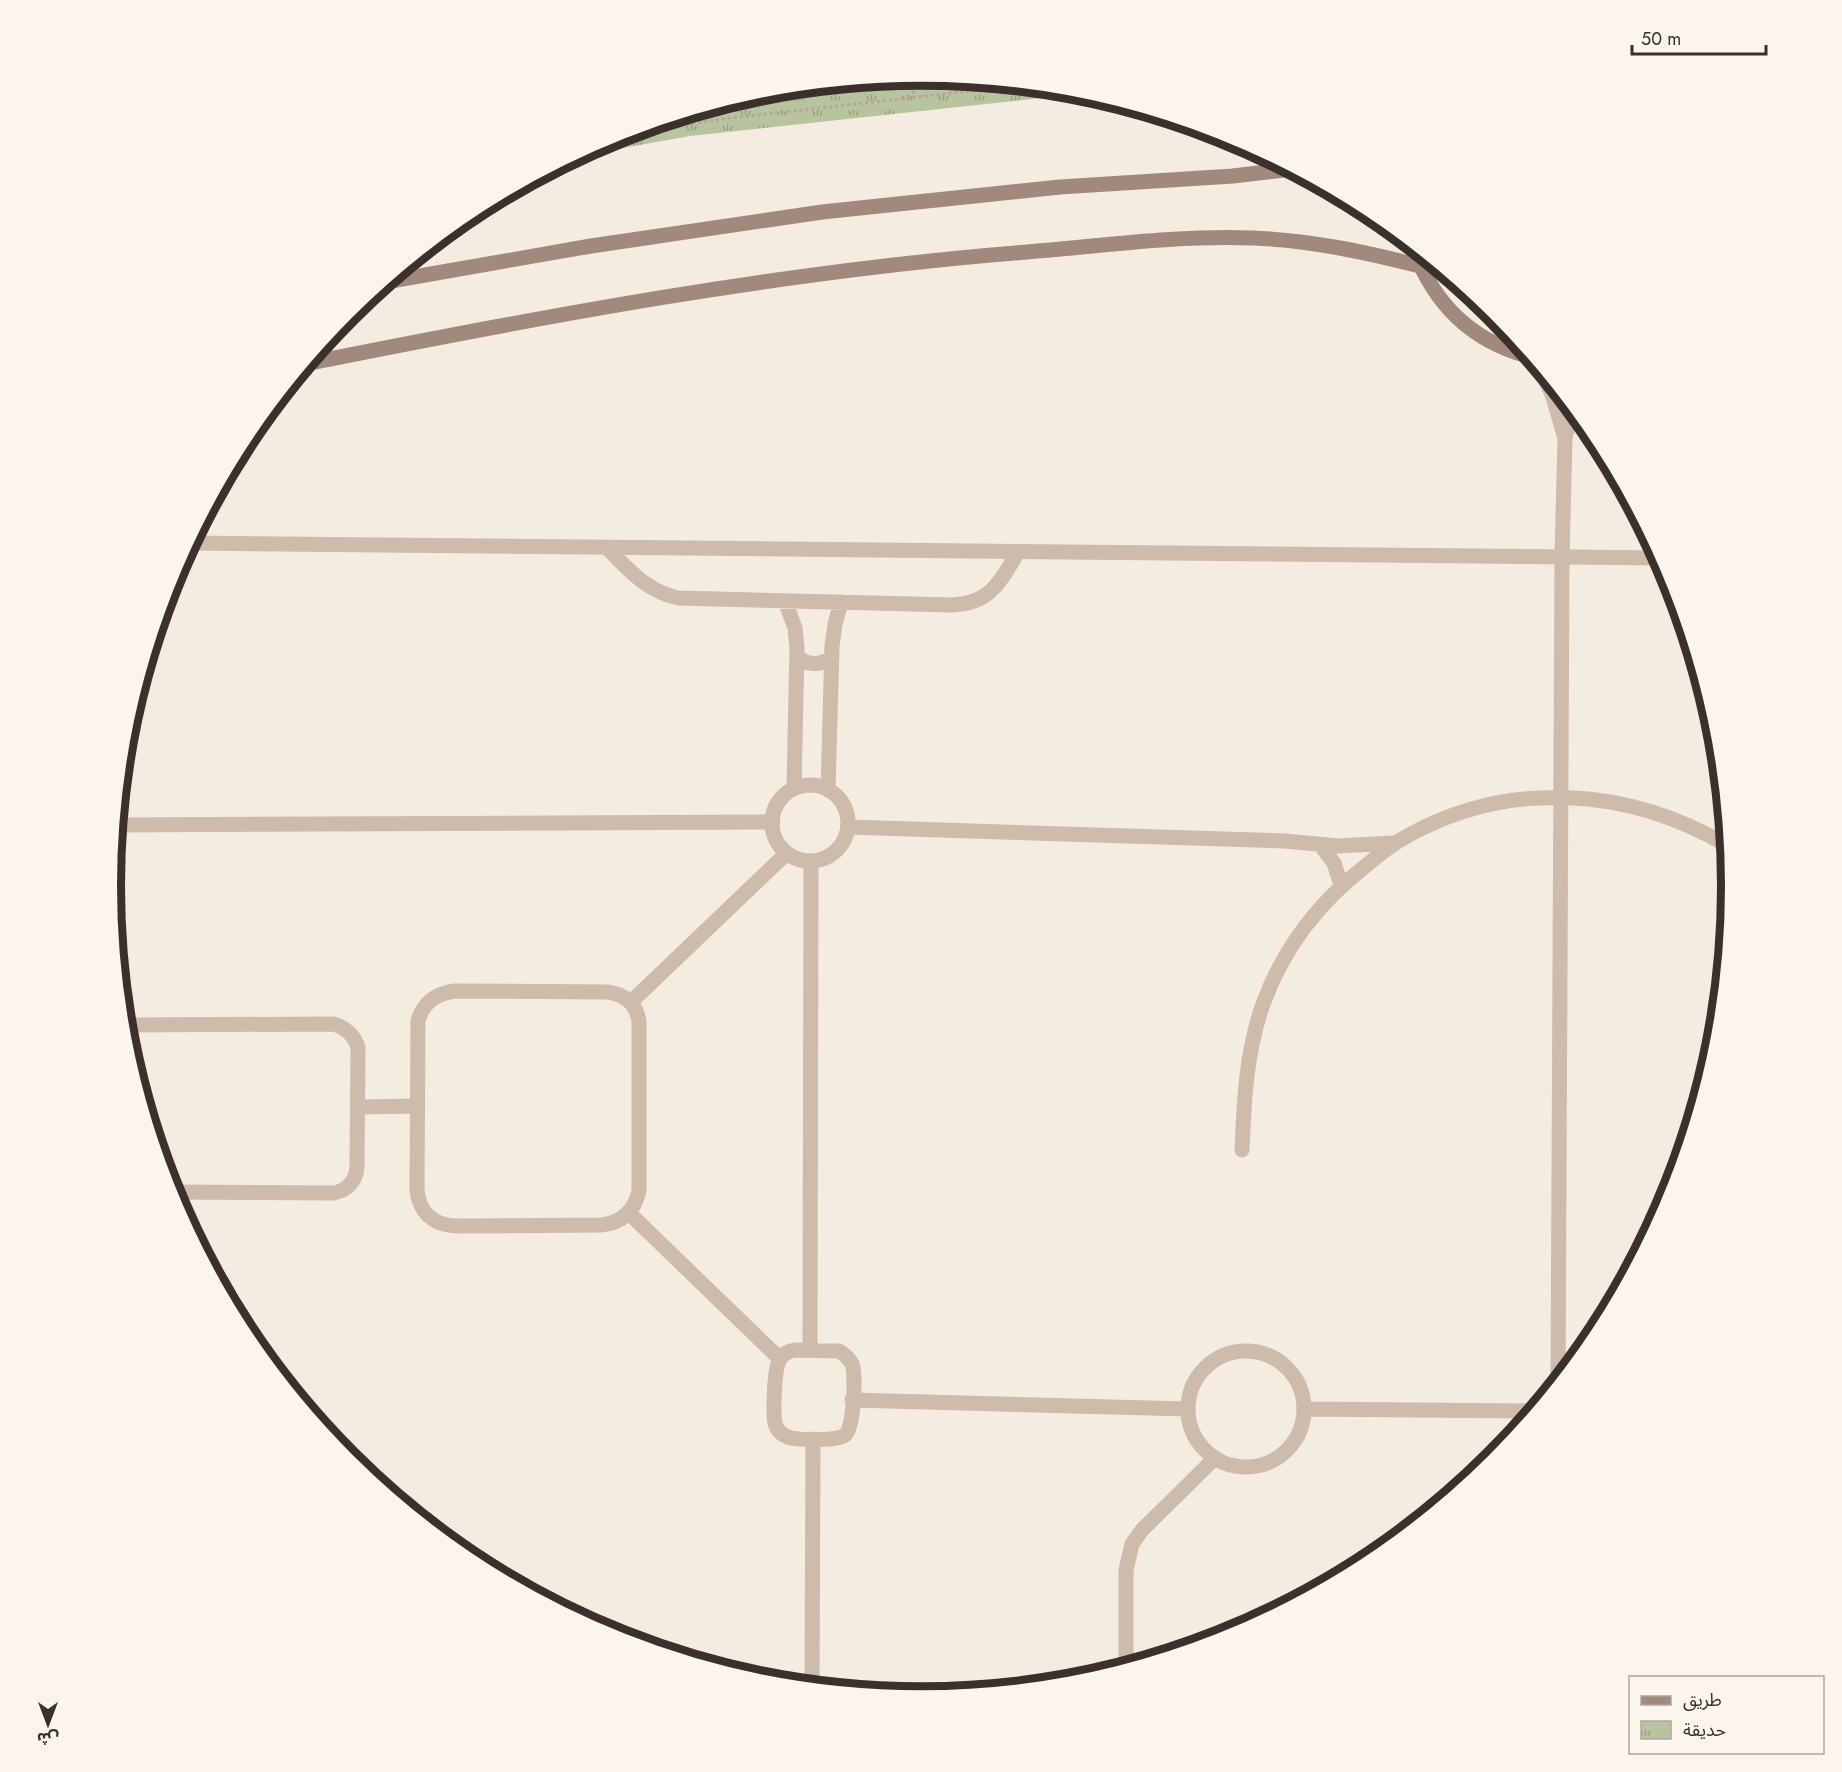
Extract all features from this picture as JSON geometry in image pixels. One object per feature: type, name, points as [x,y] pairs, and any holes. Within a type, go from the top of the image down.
[{"type":"main road","points":[[398,280],[591,246],[822,212],[1060,187],[1233,176],[1280,171]]},
{"type":"main road","points":[[316,362],[430,339],[765,280],[976,256],[1189,239],[1252,238],[1315,243],[1420,266]]},
{"type":"main road","points":[[1417,258],[1443,303],[1458,319],[1494,344],[1518,352]]},
{"type":"street","points":[[1549,391],[1565,438]]},
{"type":"street","points":[[1558,1370],[1562,557],[1565,438],[1570,418]]},
{"type":"street","points":[[198,542],[1651,558]]},
{"type":"street","points":[[607,548],[642,583],[668,596],[952,605],[980,600],[996,588],[1018,552]]},
{"type":"street","points":[[785,601],[795,628],[797,656],[794,789]]},
{"type":"street","points":[[828,790],[832,657],[835,624],[841,602]]},
{"type":"street","points":[[797,656],[802,661],[814,664],[832,657]]},
{"type":"street","points":[[811,786],[828,790],[841,801],[846,809],[848,827],[846,836],[836,851],[820,860],[811,861],[787,853],[776,839],[773,822],[777,806],[794,789],[811,786]]},
{"type":"street","points":[[1242,1150],[1247,1063],[1262,1006],[1274,979],[1293,944],[1321,905],[1341,885],[1395,843],[1434,822],[1485,804],[1510,799],[1561,796],[1608,801],[1658,813],[1720,842]]},
{"type":"street","points":[[123,825],[773,822]]},
{"type":"street","points":[[848,827],[1285,841],[1320,845],[1358,846],[1395,843]]},
{"type":"street","points":[[1320,845],[1334,863],[1341,885]]},
{"type":"street","points":[[631,1002],[787,853]]},
{"type":"street","points":[[810,1349],[811,861]]},
{"type":"street","points":[[454,991],[607,992],[621,995],[631,1002],[639,1020],[639,1184],[637,1199],[629,1213],[616,1222],[601,1225],[456,1226],[438,1223],[424,1212],[418,1197],[417,1106],[418,1021],[424,1006],[437,995],[454,991]]},
{"type":"street","points":[[133,1025],[327,1023],[340,1026],[352,1034],[358,1047],[357,1172],[352,1182],[344,1189],[334,1193],[181,1192]]},
{"type":"street","points":[[358,1107],[417,1106]]},
{"type":"street","points":[[629,1213],[780,1359]]},
{"type":"street","points":[[810,1349],[839,1351],[849,1358],[853,1370],[852,1421],[849,1432],[840,1438],[788,1437],[783,1435],[775,1422],[776,1371],[780,1359],[789,1351],[810,1349]]},
{"type":"street","points":[[1244,1351],[1267,1355],[1286,1367],[1299,1386],[1304,1409],[1300,1431],[1288,1449],[1269,1462],[1247,1467],[1236,1466],[1215,1458],[1198,1442],[1189,1420],[1188,1409],[1192,1387],[1204,1369],[1222,1356],[1244,1351]]},
{"type":"street","points":[[852,1400],[1188,1409]]},
{"type":"street","points":[[1304,1409],[1525,1411]]},
{"type":"street","points":[[812,1679],[813,1439]]},
{"type":"street","points":[[1126,1659],[1126,1570],[1132,1544],[1142,1530],[1215,1458]]},
{"type":"path","points":[[908,98],[919,86]]},
{"type":"path","points":[[670,126],[990,89]]},
{"type":"path","points":[[690,123],[694,119]]},
{"type":"green space","points":[[869,87],[973,87],[1052,97],[690,136],[603,152],[664,128],[714,113],[817,92]]}]
